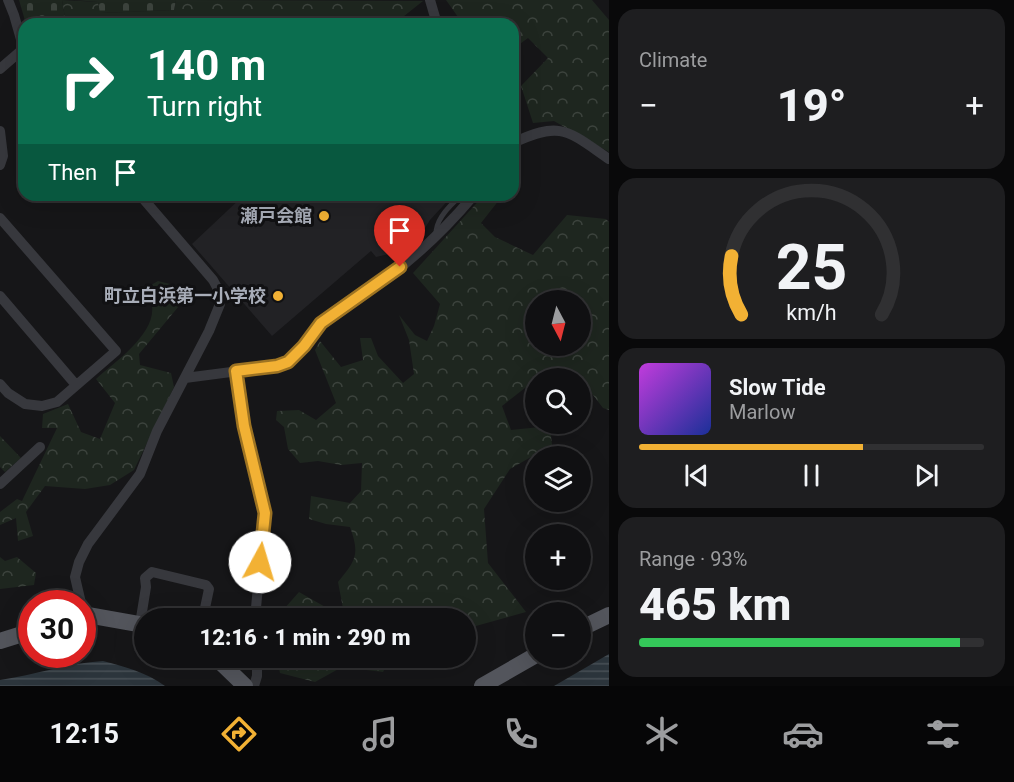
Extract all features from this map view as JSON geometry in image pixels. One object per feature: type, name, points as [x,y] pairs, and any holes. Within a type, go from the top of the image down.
[{"type":"main road","points":[[96,614],[134,623]]},
{"type":"main road","points":[[591,624],[609,615]]},
{"type":"main road","points":[[0,641],[18,635]]},
{"type":"main road","points":[[482,686],[525,661]]},
{"type":"main road","points":[[226,668],[244,686]]},
{"type":"street","points":[[8,0],[18,29]]},
{"type":"street","points":[[430,0],[435,18]]},
{"type":"street","points":[[0,69],[18,54]]},
{"type":"street","points":[[519,141],[546,130],[562,130],[609,159]]},
{"type":"street","points":[[0,131],[3,156],[0,165]]},
{"type":"street","points":[[78,590],[75,577],[78,562],[88,544],[140,474],[157,430],[209,331],[220,304],[220,293],[200,262],[145,201]]},
{"type":"street","points":[[185,378],[277,366],[288,362],[304,346],[321,323],[388,278],[436,237],[469,201]]},
{"type":"street","points":[[0,218],[116,351],[57,402],[42,406],[25,404],[2,392]]},
{"type":"street","points":[[0,296],[76,385]]},
{"type":"street","points":[[236,371],[244,426],[265,513],[256,608]]},
{"type":"street","points":[[0,484],[40,447]]},
{"type":"street","points":[[144,608],[146,578],[153,572],[206,585],[209,589],[205,608]]},
{"type":"street","points":[[254,686],[257,668]]},
{"type":"lane","points":[[436,237],[435,227],[454,201]]},
{"type":"shaded area","name":"町立白浜第一小学校","points":[[238,201],[447,201],[430,220],[420,236],[393,253],[376,257],[371,251],[272,336],[192,244]]},
{"type":"shaded area","points":[[609,654],[609,686],[554,686],[585,668],[591,668],[591,664]]},
{"type":"shaded area","points":[[103,661],[127,668],[165,686],[0,686],[0,680],[58,668],[96,668],[96,662]]},
{"type":"green space","points":[[19,0],[62,0],[65,18],[24,18]]},
{"type":"green space","points":[[62,0],[98,2],[101,13],[174,10],[176,0],[423,1],[402,18],[65,18]]},
{"type":"green space","points":[[74,0],[176,0],[174,10],[100,13],[98,2]]},
{"type":"green space","points":[[446,0],[592,0],[609,20],[609,152],[554,121],[533,123],[521,86],[548,58],[528,38],[519,45],[519,18],[459,18]]},
{"type":"green space","points":[[479,201],[498,201],[481,223],[495,237],[533,255],[567,215],[606,219],[609,222],[609,410],[603,408],[591,392],[591,368],[525,368],[525,388],[502,406],[511,430],[525,429],[525,434],[551,434],[552,445],[525,446],[525,460],[510,469],[484,509],[488,563],[525,612],[476,626],[476,608],[343,608],[338,582],[354,557],[353,536],[350,527],[309,519],[311,496],[350,503],[361,491],[362,463],[341,465],[318,461],[300,463],[288,449],[284,427],[276,420],[277,411],[299,410],[316,420],[336,403],[315,350],[320,341],[341,367],[363,360],[360,338],[371,338],[378,356],[403,383],[414,374],[409,340],[399,315],[415,335],[427,341],[440,304],[413,273]]},
{"type":"green space","points":[[158,281],[182,287],[189,294],[139,354],[140,365],[171,373],[174,387],[134,470],[110,485],[85,489],[45,486],[26,512],[33,536],[18,541],[16,518],[0,525],[0,512],[17,499],[22,501],[57,428],[42,428],[43,414],[68,404],[81,432],[100,439],[115,403],[96,379],[133,347],[148,327],[152,316],[152,306],[146,288]]},
{"type":"green space","points":[[0,436],[21,458],[5,472],[0,467]]},
{"type":"green space","points":[[0,557],[5,561],[17,557],[36,573],[34,585],[0,589]]},
{"type":"green space","points":[[299,592],[327,608],[285,608]]},
{"type":"green space","points":[[279,668],[340,668],[315,682],[280,673]]},
{"type":"green space","points":[[350,668],[385,668],[383,672]]},
{"type":"place","name":"瀬戸会館","points":[[324,216]]},
{"type":"place","name":"町立白浜第一小学校","points":[[278,296]]},
{"type":"route","points":[[260,562],[265,513],[244,426],[236,371],[277,366],[288,362],[304,346],[321,323],[388,278],[400,267]]}]
